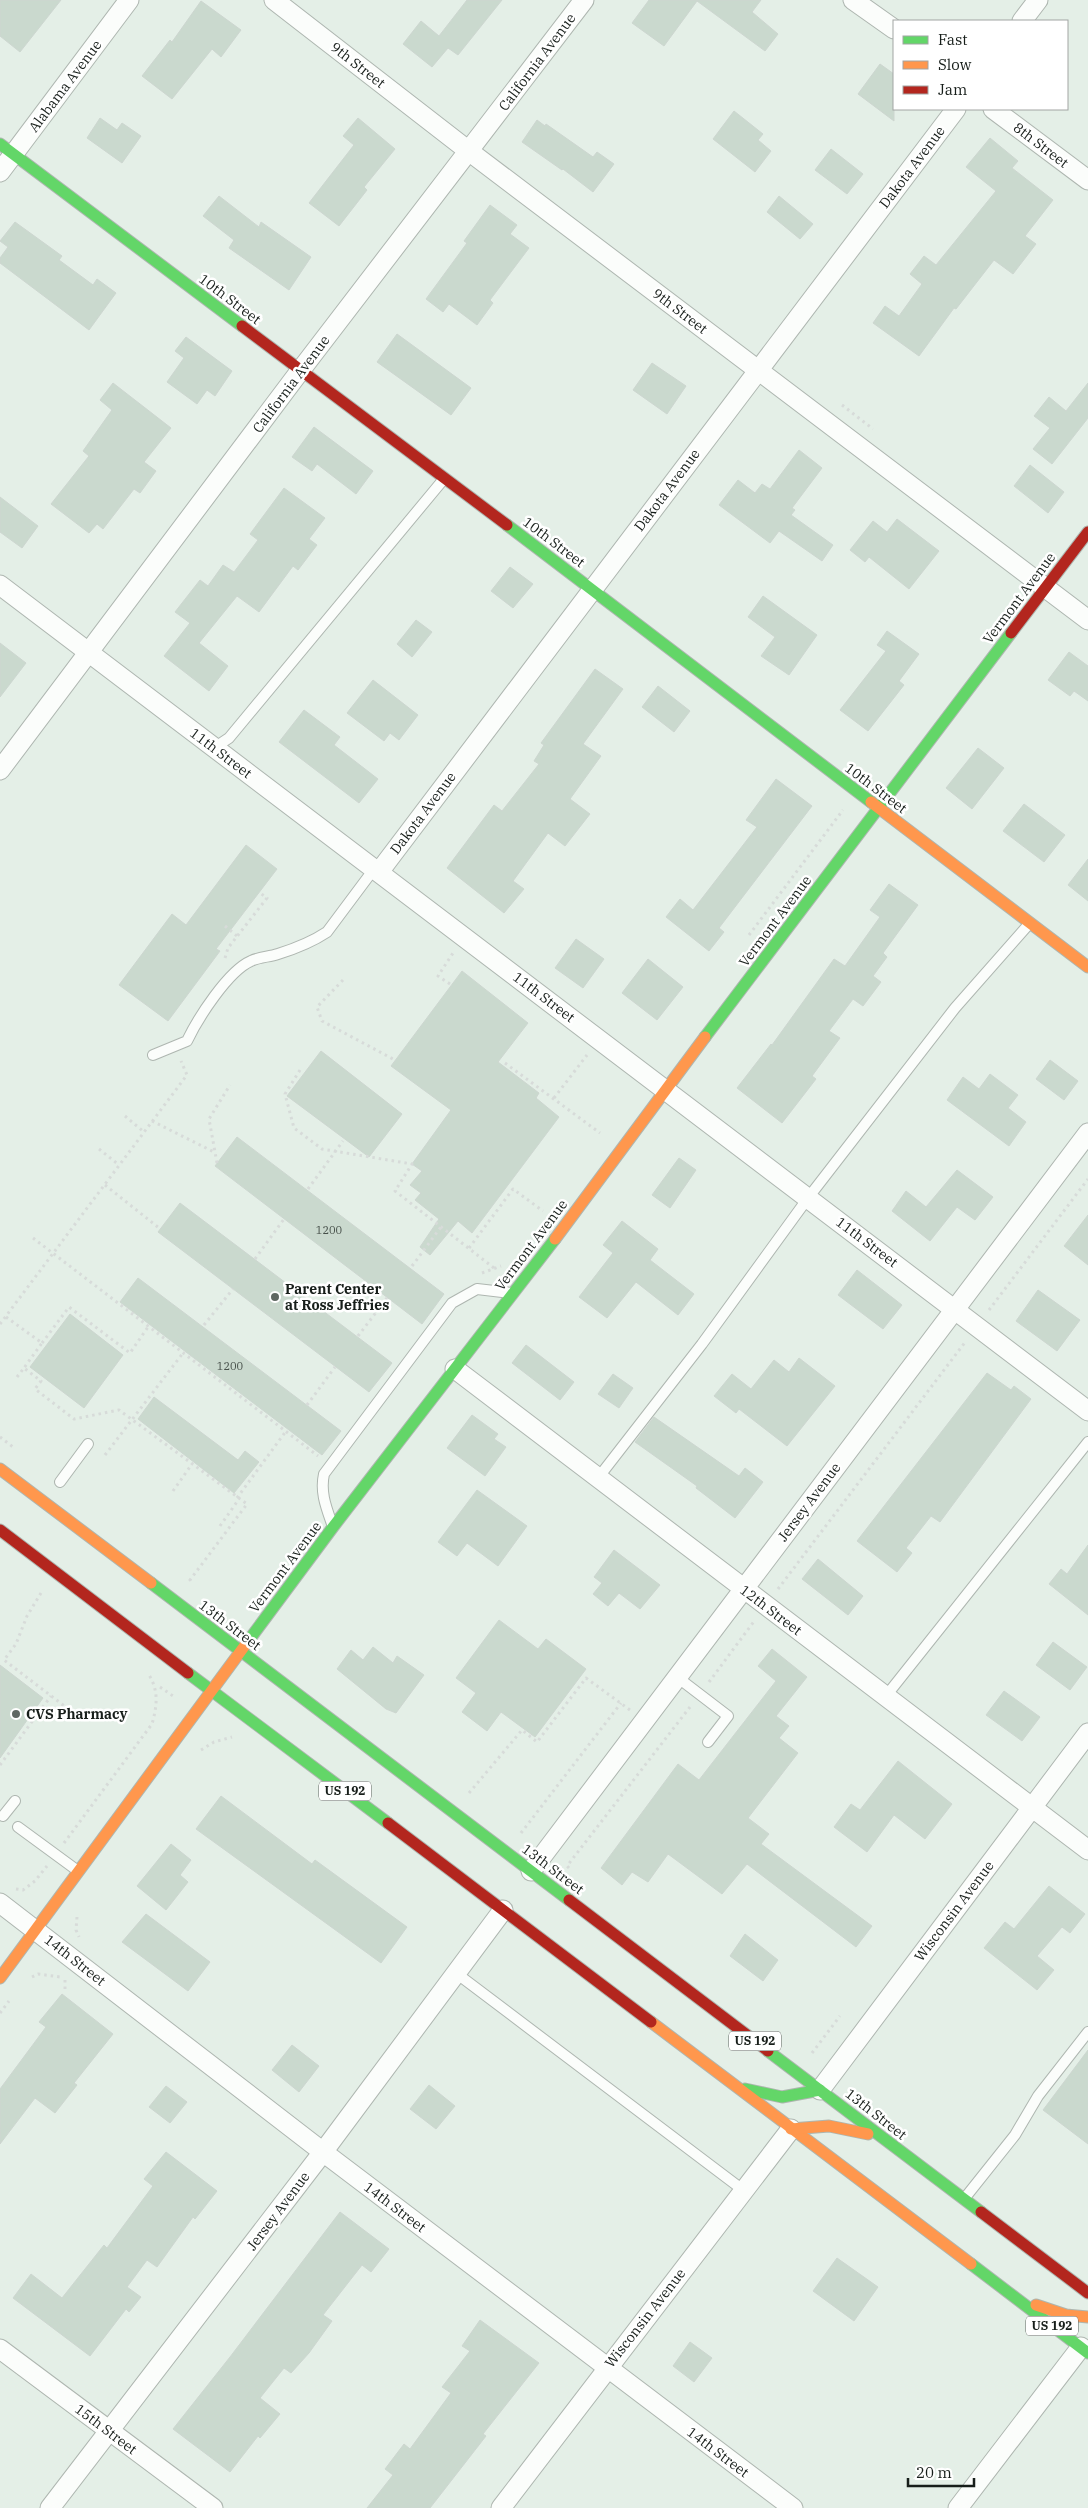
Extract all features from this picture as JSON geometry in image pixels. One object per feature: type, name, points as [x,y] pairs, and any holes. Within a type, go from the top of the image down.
[{"type":"main road","name":"10th Street","points":[[7,149],[592,588],[878,809],[1088,967]]},
{"type":"main road","name":"Vermont Avenue","points":[[0,1978],[212,1690],[242,1653],[256,1630],[333,1527],[514,1294],[665,1090],[1088,532]]},
{"type":"main road","name":"13th Street","points":[[0,1469],[1088,2293]]},
{"type":"main road","points":[[0,1478],[20,1484]]},
{"type":"main road","name":"US 192","points":[[0,1530],[791,2129],[1086,2349]]},
{"type":"main road","points":[[734,2086],[775,2098],[797,2097],[820,2090]]},
{"type":"main road","points":[[791,2129],[813,2124],[836,2125],[882,2138]]},
{"type":"main road","points":[[1016,2298],[1066,2315],[1088,2317]]},
{"type":"street","name":"Alabama Avenue","points":[[0,172],[7,149],[129,0]]},
{"type":"street","name":"9th Street","points":[[274,0],[470,152],[1088,620]]},
{"type":"street","name":"California Avenue","points":[[0,770],[300,370],[470,152],[584,0]]},
{"type":"street","points":[[853,0],[893,27]]},
{"type":"street","points":[[1023,20],[1038,0]]},
{"type":"street","name":"Dakota Avenue","points":[[376,870],[955,110]]},
{"type":"street","name":"8th Street","points":[[994,110],[1088,180]]},
{"type":"street","name":"11th Street","points":[[0,585],[1088,1411]]},
{"type":"street","name":"Jersey Avenue","points":[[531,1871],[1088,1134]]},
{"type":"street","name":"12th Street","points":[[455,1369],[1088,1850]]},
{"type":"street","name":"Wisconsin Avenue","points":[[820,2090],[1088,1733]]},
{"type":"street","name":"14th Street","points":[[0,1903],[322,2152],[793,2508]]},
{"type":"street","name":"Jersey Avenue","points":[[50,2508],[322,2152],[503,1910]]},
{"type":"street","name":"Wisconsin Avenue","points":[[501,2508],[606,2368],[791,2129]]},
{"type":"street","name":"15th Street","points":[[0,2349],[213,2508]]},
{"type":"street","points":[[958,2508],[1086,2349]]},
{"type":"lane","points":[[214,748],[229,738],[444,478]]},
{"type":"lane","points":[[153,1055],[187,1041],[195,1024],[235,973],[251,961],[279,954],[316,939],[327,932],[376,870]]},
{"type":"lane","points":[[598,1478],[702,1344],[808,1198],[955,1008],[1030,923]]},
{"type":"lane","points":[[333,1527],[324,1502],[322,1486],[324,1474],[452,1304],[477,1289],[514,1294]]},
{"type":"lane","points":[[886,1696],[1088,1442]]},
{"type":"lane","points":[[60,1482],[88,1444]]},
{"type":"lane","points":[[677,1677],[728,1716],[708,1742]]},
{"type":"lane","points":[[4,1816],[15,1801]]},
{"type":"lane","points":[[18,1827],[79,1872]]},
{"type":"lane","points":[[456,1972],[743,2190]]},
{"type":"lane","points":[[963,2199],[1015,2135],[1038,2096],[1088,2032]]},
{"type":"path","points":[[743,942],[845,808]]},
{"type":"path","points":[[220,966],[226,958],[228,948],[267,898],[260,893]]},
{"type":"path","points":[[225,926],[237,936]]},
{"type":"path","points":[[450,984],[438,976],[453,952]]},
{"type":"path","points":[[343,980],[317,1007],[322,1021],[394,1060]]},
{"type":"path","points":[[0,1324],[187,1075],[174,1046]]},
{"type":"path","points":[[554,1098],[587,1054]]},
{"type":"path","points":[[505,1062],[600,1133]]},
{"type":"path","points":[[300,1070],[285,1094],[294,1128],[322,1150],[412,1164],[395,1191],[494,1268]]},
{"type":"path","points":[[217,1162],[209,1119],[230,1085]]},
{"type":"path","points":[[125,1116],[144,1132]]},
{"type":"path","points":[[152,1121],[216,1153]]},
{"type":"path","points":[[595,1141],[606,1126]]},
{"type":"path","points":[[308,1189],[344,1141]]},
{"type":"path","points":[[99,1149],[119,1165]]},
{"type":"path","points":[[105,1185],[159,1228]]},
{"type":"path","points":[[469,1248],[513,1189],[543,1210]]},
{"type":"path","points":[[538,1218],[549,1203]]},
{"type":"path","points":[[255,1258],[284,1219]]},
{"type":"path","points":[[412,1266],[441,1228]]},
{"type":"path","points":[[33,1238],[322,1460]]},
{"type":"path","points":[[479,1274],[494,1268],[500,1268],[505,1261]]},
{"type":"path","points":[[204,1325],[232,1289]]},
{"type":"path","points":[[358,1336],[387,1298]]},
{"type":"path","points":[[17,1377],[69,1307],[130,1353],[148,1327]]},
{"type":"path","points":[[6,1317],[42,1343]]},
{"type":"path","points":[[105,1455],[183,1353]]},
{"type":"path","points":[[307,1405],[335,1367]]},
{"type":"path","points":[[24,1368],[41,1381],[35,1389],[74,1419],[119,1410],[247,1504],[190,1580],[197,1586]]},
{"type":"path","points":[[220,1526],[286,1432]]},
{"type":"path","points":[[173,1491],[192,1464]]},
{"type":"path","points":[[4,1660],[16,1644],[27,1616],[42,1590],[50,1596]]},
{"type":"path","points":[[0,1658],[67,1708]]},
{"type":"path","points":[[11,1888],[23,1890],[35,1881],[152,1724],[156,1708],[156,1691],[145,1671]]},
{"type":"path","points":[[476,1798],[468,1792],[522,1730],[537,1742],[586,1678],[631,1711]]},
{"type":"path","points":[[0,1765],[51,1696]]},
{"type":"path","points":[[521,1833],[621,1703]]},
{"type":"path","points":[[198,1754],[214,1742],[232,1737]]},
{"type":"path","points":[[514,1827],[567,1866]]},
{"type":"path","points":[[79,1911],[76,1930],[81,1943]]},
{"type":"building","points":[[0,0],[61,0],[20,52],[0,36]]},
{"type":"building","points":[[467,0],[502,0],[458,55],[448,48],[432,67],[403,44],[421,21],[439,36]]},
{"type":"building","points":[[649,0],[761,0],[752,12],[778,34],[765,51],[697,1],[664,46],[632,23]]},
{"type":"building","points":[[201,1],[241,30],[221,57],[212,49],[172,99],[142,76],[170,40],[172,42]]},
{"type":"building","points":[[880,64],[893,73],[894,121],[858,94]]},
{"type":"building","points":[[734,111],[763,134],[758,140],[771,151],[755,172],[713,139]]},
{"type":"building","points":[[100,118],[117,130],[122,123],[141,136],[122,163],[87,138]]},
{"type":"building","points":[[358,118],[395,149],[364,187],[367,190],[339,226],[309,203],[354,145],[343,136]]},
{"type":"building","points":[[537,120],[545,126],[546,124],[593,157],[597,152],[614,164],[593,192],[563,169],[522,142]]},
{"type":"building","points":[[990,138],[1018,161],[1012,168],[1053,200],[1025,236],[1036,244],[1013,274],[994,260],[956,309],[954,308],[919,356],[873,323],[885,306],[899,316],[922,284],[910,274],[924,256],[936,265],[996,191],[966,167]]},
{"type":"building","points":[[831,149],[863,174],[847,194],[815,170]]},
{"type":"building","points":[[219,196],[259,227],[261,222],[311,257],[289,290],[229,248],[234,240],[203,216]]},
{"type":"building","points":[[779,196],[813,224],[800,239],[767,212]]},
{"type":"building","points":[[490,205],[517,225],[510,234],[529,248],[490,300],[493,303],[477,325],[449,304],[443,312],[426,299],[467,243],[464,241]]},
{"type":"building","points":[[15,222],[62,256],[59,260],[93,285],[97,279],[116,293],[89,330],[0,263],[0,258],[8,247],[0,241]]},
{"type":"building","points":[[397,334],[471,388],[451,415],[377,362]]},
{"type":"building","points":[[186,337],[232,371],[215,396],[207,390],[197,404],[167,382],[184,358],[175,351]]},
{"type":"building","points":[[652,363],[686,386],[667,414],[633,390]]},
{"type":"building","points":[[113,383],[171,428],[144,462],[156,471],[140,493],[134,489],[103,529],[97,524],[89,533],[51,504],[89,456],[83,451],[112,410],[100,400]]},
{"type":"building","points":[[1088,383],[1088,418],[1052,464],[1033,449],[1050,428],[1034,416],[1049,397],[1066,411]]},
{"type":"building","points":[[314,427],[373,471],[356,494],[317,464],[312,471],[292,457]]},
{"type":"building","points":[[799,450],[822,468],[792,508],[795,510],[791,515],[833,545],[822,561],[779,531],[770,543],[719,505],[738,480],[755,493],[762,484],[770,489]]},
{"type":"building","points":[[1030,465],[1064,492],[1048,513],[1014,486]]},
{"type":"building","points":[[284,488],[325,518],[309,539],[317,545],[298,570],[293,566],[259,612],[237,596],[199,643],[228,666],[209,691],[164,656],[190,623],[175,612],[200,580],[208,586],[223,565],[234,572],[258,540],[250,534]]},
{"type":"building","points":[[0,497],[38,526],[22,548],[0,532]]},
{"type":"building","points":[[897,519],[939,551],[909,589],[869,557],[865,562],[850,550],[873,521],[887,532]]},
{"type":"building","points":[[510,567],[533,584],[513,608],[491,591]]},
{"type":"building","points":[[763,596],[817,635],[789,675],[761,656],[775,637],[748,617]]},
{"type":"building","points":[[416,620],[432,632],[412,657],[397,644]]},
{"type":"building","points":[[887,631],[919,654],[899,681],[904,685],[868,731],[840,710],[886,651],[877,645]]},
{"type":"building","points":[[0,643],[26,663],[0,697]]},
{"type":"building","points":[[1069,652],[1088,666],[1088,701],[1074,691],[1070,696],[1048,680]]},
{"type":"building","points":[[595,669],[623,689],[583,744],[601,756],[570,799],[590,814],[565,846],[548,833],[513,881],[524,889],[504,913],[447,868],[494,805],[502,811],[539,764],[534,761],[544,745],[541,743]]},
{"type":"building","points":[[373,680],[418,715],[399,740],[390,733],[384,741],[347,713]]},
{"type":"building","points":[[658,686],[690,711],[674,732],[642,707]]},
{"type":"building","points":[[304,710],[340,737],[334,745],[378,779],[359,803],[279,742]]},
{"type":"building","points":[[978,748],[1004,768],[972,809],[946,788]]},
{"type":"building","points":[[776,779],[812,806],[719,928],[724,932],[709,951],[666,917],[680,899],[693,910],[757,827],[746,820]]},
{"type":"building","points":[[1024,804],[1065,835],[1044,862],[1003,831]]},
{"type":"building","points":[[246,845],[277,869],[216,949],[220,951],[168,1021],[119,985],[172,914],[186,925]]},
{"type":"building","points":[[1088,859],[1088,901],[1068,885]]},
{"type":"building","points":[[889,884],[918,905],[883,953],[887,957],[873,976],[881,982],[863,1006],[853,999],[829,1031],[840,1038],[812,1076],[816,1079],[782,1123],[737,1088],[772,1045],[834,959],[845,966],[880,917],[870,910]]},
{"type":"building","points":[[576,939],[604,959],[583,988],[555,968]]},
{"type":"building","points":[[648,959],[683,987],[657,1020],[622,993]]},
{"type":"building","points":[[462,971],[528,1023],[498,1062],[539,1093],[536,1098],[559,1117],[472,1233],[458,1221],[430,1255],[420,1247],[439,1219],[415,1200],[421,1193],[410,1185],[422,1171],[412,1164],[451,1110],[391,1066]]},
{"type":"building","points":[[321,1051],[402,1114],[369,1157],[287,1096]]},
{"type":"building","points":[[1050,1060],[1078,1081],[1064,1100],[1036,1079]]},
{"type":"building","points":[[990,1074],[1018,1095],[1008,1108],[1026,1122],[1009,1146],[947,1100],[963,1077],[979,1089]]},
{"type":"building","name":"Parent Center at Ross Jeffries","points":[[237,1137],[444,1294],[422,1324],[215,1166]]},
{"type":"building","points":[[679,1158],[696,1170],[670,1208],[652,1195]]},
{"type":"building","points":[[957,1170],[993,1197],[975,1220],[957,1207],[930,1241],[892,1211],[906,1191],[926,1207]]},
{"type":"building","name":"Parent Center at Ross Jeffries","points":[[180,1203],[392,1363],[369,1392],[158,1232]]},
{"type":"building","points":[[1088,1215],[1088,1265],[1064,1246]]},
{"type":"building","points":[[622,1221],[658,1249],[650,1260],[694,1294],[678,1315],[636,1282],[607,1318],[579,1297],[613,1253],[603,1245]]},
{"type":"building","points":[[857,1270],[902,1305],[883,1329],[838,1295]]},
{"type":"building","points":[[138,1278],[341,1431],[322,1455],[120,1302]]},
{"type":"building","points":[[1038,1290],[1080,1320],[1057,1351],[1016,1321]]},
{"type":"building","points":[[70,1314],[123,1355],[84,1408],[30,1367]]},
{"type":"building","points":[[526,1345],[574,1382],[560,1400],[512,1363]]},
{"type":"building","points":[[799,1358],[835,1386],[787,1446],[739,1409],[736,1413],[714,1396],[732,1374],[751,1389],[774,1360],[789,1372]]},
{"type":"building","points":[[987,1373],[1011,1390],[1014,1386],[1031,1399],[940,1522],[931,1516],[906,1548],[912,1553],[897,1572],[857,1541]]},
{"type":"building","points":[[613,1374],[633,1388],[619,1408],[598,1394]]},
{"type":"building","points":[[154,1397],[238,1460],[245,1451],[259,1462],[234,1493],[138,1419]]},
{"type":"building","points":[[472,1415],[498,1434],[494,1439],[506,1447],[485,1476],[447,1448]]},
{"type":"building","points":[[654,1417],[739,1476],[745,1468],[763,1482],[735,1518],[696,1488],[697,1486],[635,1442]]},
{"type":"building","points":[[477,1490],[527,1526],[498,1566],[467,1543],[457,1556],[438,1542]]},
{"type":"building","points":[[1088,1545],[1088,1615],[1049,1584],[1061,1569],[1067,1574]]},
{"type":"building","points":[[614,1550],[660,1585],[640,1609],[619,1593],[608,1606],[593,1594],[602,1583],[594,1577]]},
{"type":"building","points":[[818,1559],[863,1596],[848,1615],[802,1579]]},
{"type":"building","points":[[499,1620],[538,1649],[546,1639],[586,1669],[535,1737],[501,1712],[487,1731],[462,1712],[476,1693],[456,1678]]},
{"type":"building","points":[[1053,1642],[1087,1667],[1070,1690],[1036,1665]]},
{"type":"building","points":[[373,1647],[393,1663],[397,1656],[424,1675],[396,1713],[386,1709],[337,1669],[351,1650],[363,1660]]},
{"type":"building","points":[[772,1649],[807,1677],[776,1716],[789,1726],[779,1738],[798,1753],[748,1818],[769,1834],[761,1844],[872,1926],[856,1947],[747,1864],[722,1894],[668,1854],[648,1882],[632,1872],[622,1885],[601,1868],[678,1764],[699,1780],[776,1681],[758,1666]]},
{"type":"building","name":"CVS Pharmacy","points":[[0,1665],[43,1698],[0,1758]]},
{"type":"building","points":[[1004,1691],[1040,1717],[1022,1741],[986,1715]]},
{"type":"building","points":[[898,1761],[952,1804],[925,1839],[894,1815],[867,1852],[834,1827],[851,1804],[860,1810]]},
{"type":"building","points":[[221,1796],[312,1864],[315,1860],[407,1927],[381,1963],[196,1829]]},
{"type":"building","points":[[171,1844],[191,1860],[180,1875],[188,1882],[166,1910],[137,1886]]},
{"type":"building","points":[[1049,1886],[1085,1914],[1070,1933],[1062,1927],[1037,1956],[1054,1970],[1037,1990],[984,1948],[1005,1922],[1014,1929]]},
{"type":"building","points":[[146,1914],[210,1962],[188,1991],[122,1942]]},
{"type":"building","points":[[745,1934],[778,1960],[763,1981],[730,1956]]},
{"type":"building","points":[[62,1994],[113,2034],[74,2083],[77,2085],[55,2113],[35,2098],[0,2144],[0,2089],[46,2027],[39,2022]]},
{"type":"building","points":[[292,2045],[319,2066],[299,2092],[272,2070]]},
{"type":"building","points":[[1088,2050],[1088,2144],[1043,2110]]},
{"type":"building","points":[[429,2085],[455,2106],[436,2129],[410,2109]]},
{"type":"building","points":[[166,2086],[187,2102],[170,2123],[149,2107]]},
{"type":"building","points":[[166,2152],[217,2191],[195,2219],[193,2217],[157,2267],[147,2260],[127,2287],[141,2297],[129,2312],[126,2309],[90,2356],[13,2298],[31,2274],[62,2298],[104,2245],[107,2248],[153,2186],[144,2179]]},
{"type":"building","points":[[340,2212],[389,2249],[371,2272],[362,2265],[323,2315],[332,2321],[309,2353],[291,2373],[284,2368],[260,2398],[280,2414],[260,2438],[258,2436],[230,2472],[173,2429]]},
{"type":"building","points":[[837,2258],[878,2287],[854,2321],[813,2291]]},
{"type":"building","points":[[480,2320],[539,2363],[483,2434],[486,2436],[430,2508],[367,2508],[393,2475],[385,2469],[404,2444],[410,2449],[451,2393],[442,2387],[470,2351],[462,2346]]},
{"type":"building","points":[[690,2342],[712,2358],[694,2382],[673,2366]]},
{"type":"traffic: fast","points":[[0,144],[242,326]]},
{"type":"traffic: fast","points":[[507,525],[871,802]]},
{"type":"traffic: fast","points":[[705,1037],[1011,633]]},
{"type":"traffic: fast","points":[[246,1644],[333,1527],[555,1239]]},
{"type":"traffic: fast","points":[[151,1583],[569,1900]]},
{"type":"traffic: fast","points":[[188,1673],[388,1823]]},
{"type":"traffic: fast","points":[[768,2051],[981,2212]]},
{"type":"traffic: fast","points":[[745,2089],[782,2097],[820,2090]]},
{"type":"traffic: fast","points":[[971,2264],[1088,2353]]},
{"type":"traffic: slow","points":[[871,802],[1088,967]]},
{"type":"traffic: slow","points":[[555,1239],[705,1037]]},
{"type":"traffic: slow","points":[[0,1469],[151,1583]]},
{"type":"traffic: slow","points":[[0,1978],[246,1644]]},
{"type":"traffic: slow","points":[[651,2022],[971,2264]]},
{"type":"traffic: slow","points":[[791,2129],[829,2126],[868,2134]]},
{"type":"traffic: slow","points":[[1036,2305],[1066,2315],[1088,2317]]},
{"type":"traffic: jam","points":[[242,326],[507,525]]},
{"type":"traffic: jam","points":[[1011,633],[1088,532]]},
{"type":"traffic: jam","points":[[0,1530],[188,1673]]},
{"type":"traffic: jam","points":[[388,1823],[651,2022]]},
{"type":"traffic: jam","points":[[569,1900],[768,2051]]},
{"type":"traffic: jam","points":[[981,2212],[1088,2293]]},
{"type":"place","name":"Parent Center at Ross Jeffries","points":[[275,1297]]},
{"type":"place","name":"CVS Pharmacy","points":[[16,1714]]}]
